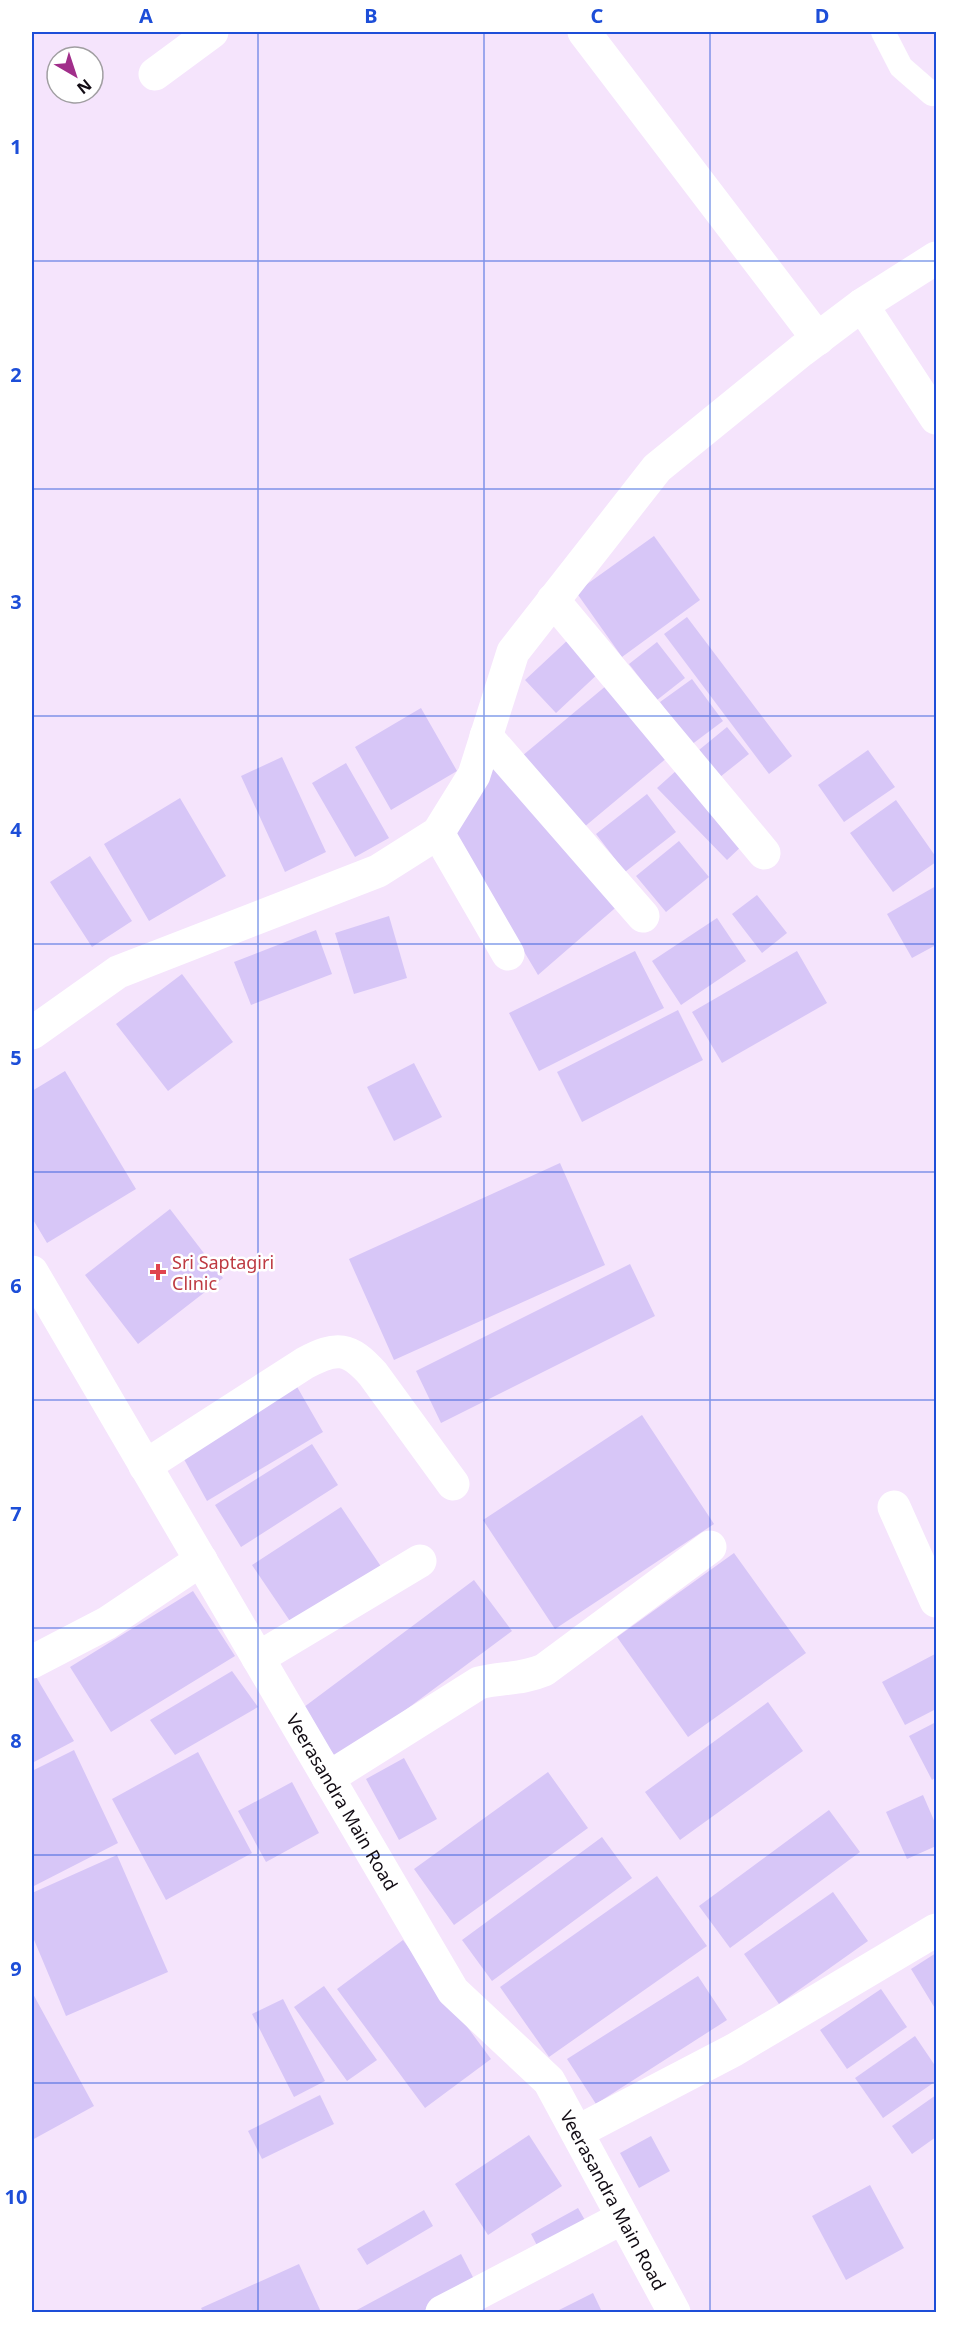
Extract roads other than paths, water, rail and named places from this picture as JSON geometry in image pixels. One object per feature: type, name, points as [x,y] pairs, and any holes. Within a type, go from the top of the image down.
[{"type":"street","points":[[155,74],[212,32]]},
{"type":"street","points":[[584,32],[818,339]]},
{"type":"street","points":[[32,1033],[118,972],[378,871],[438,833],[474,775],[513,652],[657,468],[862,305],[936,258]]},
{"type":"street","points":[[862,305],[936,418]]},
{"type":"street","points":[[553,600],[764,853]]},
{"type":"street","points":[[486,736],[643,916]]},
{"type":"street","points":[[438,833],[508,954]]},
{"type":"street","name":"Veerasandra Main Road","points":[[32,1272],[453,1991],[549,2081],[674,2313]]},
{"type":"street","points":[[145,1466],[305,1363],[323,1354],[341,1350],[359,1359],[373,1374],[453,1484]]},
{"type":"street","points":[[894,1507],[936,1601]]},
{"type":"street","points":[[328,1778],[479,1683],[496,1678],[528,1677],[544,1670],[710,1547]]},
{"type":"street","points":[[32,1662],[107,1623],[201,1560]]},
{"type":"street","points":[[258,1658],[420,1561]]},
{"type":"street","points":[[577,2132],[734,2050],[936,1930]]},
{"type":"street","points":[[442,2313],[622,2218]]},
{"type":"lane","points":[[883,32],[901,67],[932,94],[936,92]]},
{"type":"place","name":"Sri Saptagiri Clinic","points":[[158,1272]]}]
